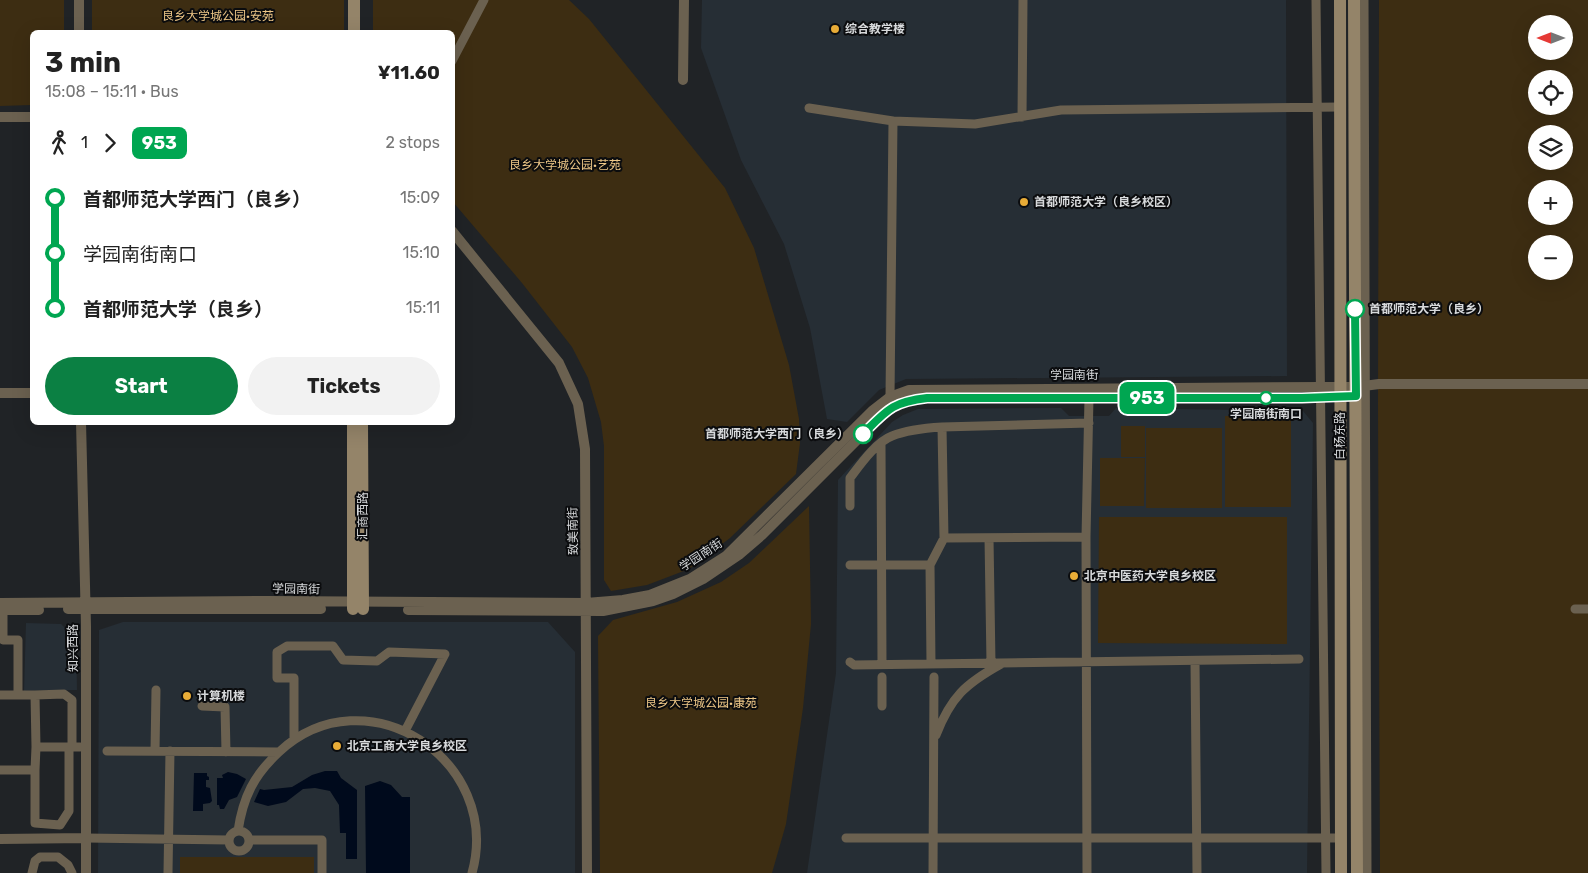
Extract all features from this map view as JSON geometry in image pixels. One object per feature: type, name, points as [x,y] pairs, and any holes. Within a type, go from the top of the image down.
[{"type":"main road","points":[[354,0],[354,30]]},
{"type":"main road","points":[[362,0],[362,30]]},
{"type":"main road","name":"白杨东路","points":[[1340,0],[1341,873]]},
{"type":"main road","points":[[1354,0],[1359,390],[1357,873]]},
{"type":"main road","name":"汇商西路","points":[[353,425],[358,606]]},
{"type":"main road","name":"汇商西路","points":[[358,606],[362,425]]},
{"type":"street","points":[[79,0],[79,30]]},
{"type":"street","points":[[455,55],[484,0]]},
{"type":"street","points":[[683,80],[684,0]]},
{"type":"street","points":[[1022,116],[1023,0]]},
{"type":"street","points":[[1316,0],[1326,873]]},
{"type":"street","points":[[1364,0],[1359,390],[1366,873]]},
{"type":"street","points":[[809,108],[893,121],[975,124],[1061,110],[1340,107]]},
{"type":"street","points":[[0,117],[30,118]]},
{"type":"street","points":[[892,401],[893,121]]},
{"type":"street","name":"致美南街","points":[[455,235],[560,363],[578,404],[585,449],[587,873]]},
{"type":"street","name":"学园南街","points":[[1,608],[270,601],[358,606],[586,607],[603,611],[653,601],[690,587],[740,554],[762,535],[884,413],[892,401],[909,390],[1340,392],[1359,390],[1380,384],[1588,384]]},
{"type":"street","name":"学园南街","points":[[892,401],[927,398],[1089,398],[1321,392]]},
{"type":"street","points":[[0,393],[30,393]]},
{"type":"street","points":[[1087,873],[1086,537],[1089,398]]},
{"type":"street","points":[[850,506],[850,478],[881,443],[890,436],[942,426],[1089,423]]},
{"type":"street","name":"知兴西路","points":[[81,425],[86,606],[86,873]]},
{"type":"street","points":[[931,664],[930,564],[944,538],[942,426]]},
{"type":"street","points":[[881,443],[882,664]]},
{"type":"street","points":[[944,538],[1086,537]]},
{"type":"street","points":[[989,538],[991,663]]},
{"type":"street","points":[[850,564],[930,564]]},
{"type":"street","points":[[1,608],[1,640],[18,640],[18,695]]},
{"type":"street","points":[[1575,609],[1588,609]]},
{"type":"street","points":[[294,739],[294,678],[277,678],[277,652],[288,646],[333,646],[343,660],[377,661],[389,652],[445,654],[405,731]]},
{"type":"street","points":[[850,662],[854,665],[1299,660]]},
{"type":"street","points":[[1195,661],[1197,873]]},
{"type":"street","points":[[934,741],[944,715],[956,696],[974,680],[1003,663]]},
{"type":"street","points":[[882,677],[882,706]]},
{"type":"street","points":[[933,873],[934,677]]},
{"type":"street","points":[[155,751],[156,690]]},
{"type":"street","points":[[0,695],[64,694],[72,700],[74,747],[69,811],[60,824],[35,823],[35,695]]},
{"type":"street","points":[[202,706],[225,707],[226,752]]},
{"type":"street","points":[[238,831],[240,814],[253,781],[264,766],[294,739],[317,728],[342,722],[362,721],[383,724],[405,731],[428,744],[452,768],[469,798],[476,831],[477,848],[472,873]]},
{"type":"street","points":[[36,747],[74,747]]},
{"type":"street","points":[[107,751],[278,752]]},
{"type":"street","points":[[168,873],[170,751]]},
{"type":"street","points":[[0,770],[35,770]]},
{"type":"street","points":[[238,831],[244,832],[249,840],[248,847],[239,851],[232,849],[229,840],[232,834],[238,831]]},
{"type":"street","points":[[846,838],[1341,838]]},
{"type":"street","points":[[0,839],[229,840]]},
{"type":"street","points":[[249,840],[322,840],[322,873]]},
{"type":"street","points":[[32,873],[35,861],[40,857],[58,857],[68,865],[72,873]]},
{"type":"shaded area","name":"首都师范大学（良乡校区）","points":[[702,0],[1286,0],[1287,376],[906,379],[879,390],[847,422],[827,419],[810,328],[784,244],[741,160],[701,48]]},
{"type":"shaded area","name":"北京中医药大学良乡校区","points":[[1061,408],[1069,416],[1109,416],[1116,408],[1303,411],[1313,423],[1307,873],[807,873],[836,673],[838,480],[892,422],[918,409]]},
{"type":"shaded area","name":"北京工商大学良乡校区","points":[[123,622],[548,622],[575,652],[575,873],[98,873],[99,630]]},
{"type":"shaded area","points":[[26,623],[61,624],[76,639],[77,690],[24,691]]},
{"type":"green space","points":[[0,0],[64,0],[64,30],[30,30],[30,105],[0,106]]},
{"type":"green space","name":"良乡大学城公园·安苑","points":[[92,0],[344,0],[344,30],[92,30]]},
{"type":"green space","name":"良乡大学城公园·艺苑","points":[[373,0],[569,0],[589,19],[725,188],[754,248],[789,365],[799,419],[800,443],[796,474],[730,538],[689,569],[647,585],[611,591],[604,580],[604,446],[601,422],[588,378],[572,347],[522,283],[455,204],[455,30],[373,30]]},
{"type":"green space","points":[[1379,0],[1588,0],[1588,873],[1380,873]]},
{"type":"green space","points":[[1225,416],[1291,416],[1291,507],[1225,507]]},
{"type":"green space","points":[[1121,426],[1145,426],[1145,457],[1121,457]]},
{"type":"green space","points":[[1146,428],[1222,428],[1222,508],[1146,508]]},
{"type":"green space","points":[[1100,458],[1145,458],[1144,506],[1100,506]]},
{"type":"green space","name":"良乡大学城公园·康苑","points":[[809,506],[811,624],[803,708],[786,824],[772,873],[600,873],[598,636],[613,620],[677,602],[721,582],[749,563]]},
{"type":"green space","points":[[1099,517],[1287,517],[1287,644],[1098,643]]},
{"type":"green space","points":[[180,857],[314,857],[314,873],[180,873]]},
{"type":"water","points":[[325,771],[337,771],[341,778],[357,790],[357,859],[346,859],[346,833],[340,833],[339,805],[330,791],[315,788],[303,789],[286,802],[268,806],[254,802],[260,789],[292,787],[312,775]]},
{"type":"water","points":[[228,772],[246,779],[237,797],[229,800],[224,809],[220,809],[219,805],[217,805],[217,778],[223,778],[222,775]]},
{"type":"water","points":[[194,773],[207,773],[209,777],[209,780],[206,780],[206,787],[210,788],[212,801],[203,804],[203,811],[193,811]]},
{"type":"water","points":[[380,781],[391,785],[402,797],[410,797],[410,873],[366,873],[365,786]]},
{"type":"bus line","name":"953","points":[[863,434],[884,413],[894,406],[903,401],[927,398],[1302,398],[1356,396],[1355,309]]},
{"type":"place","name":"综合教学楼","points":[[835,29]]},
{"type":"place","name":"首都师范大学（良乡校区）","points":[[1024,202]]},
{"type":"place","name":"首都师范大学（良乡）","points":[[1355,309]]},
{"type":"place","name":"学园南街南口","points":[[1266,398]]},
{"type":"place","name":"首都师范大学西门（良乡）","points":[[863,434]]},
{"type":"place","name":"北京中医药大学良乡校区","points":[[1074,576]]},
{"type":"place","name":"计算机楼","points":[[187,696]]},
{"type":"place","name":"北京工商大学良乡校区","points":[[337,746]]}]
